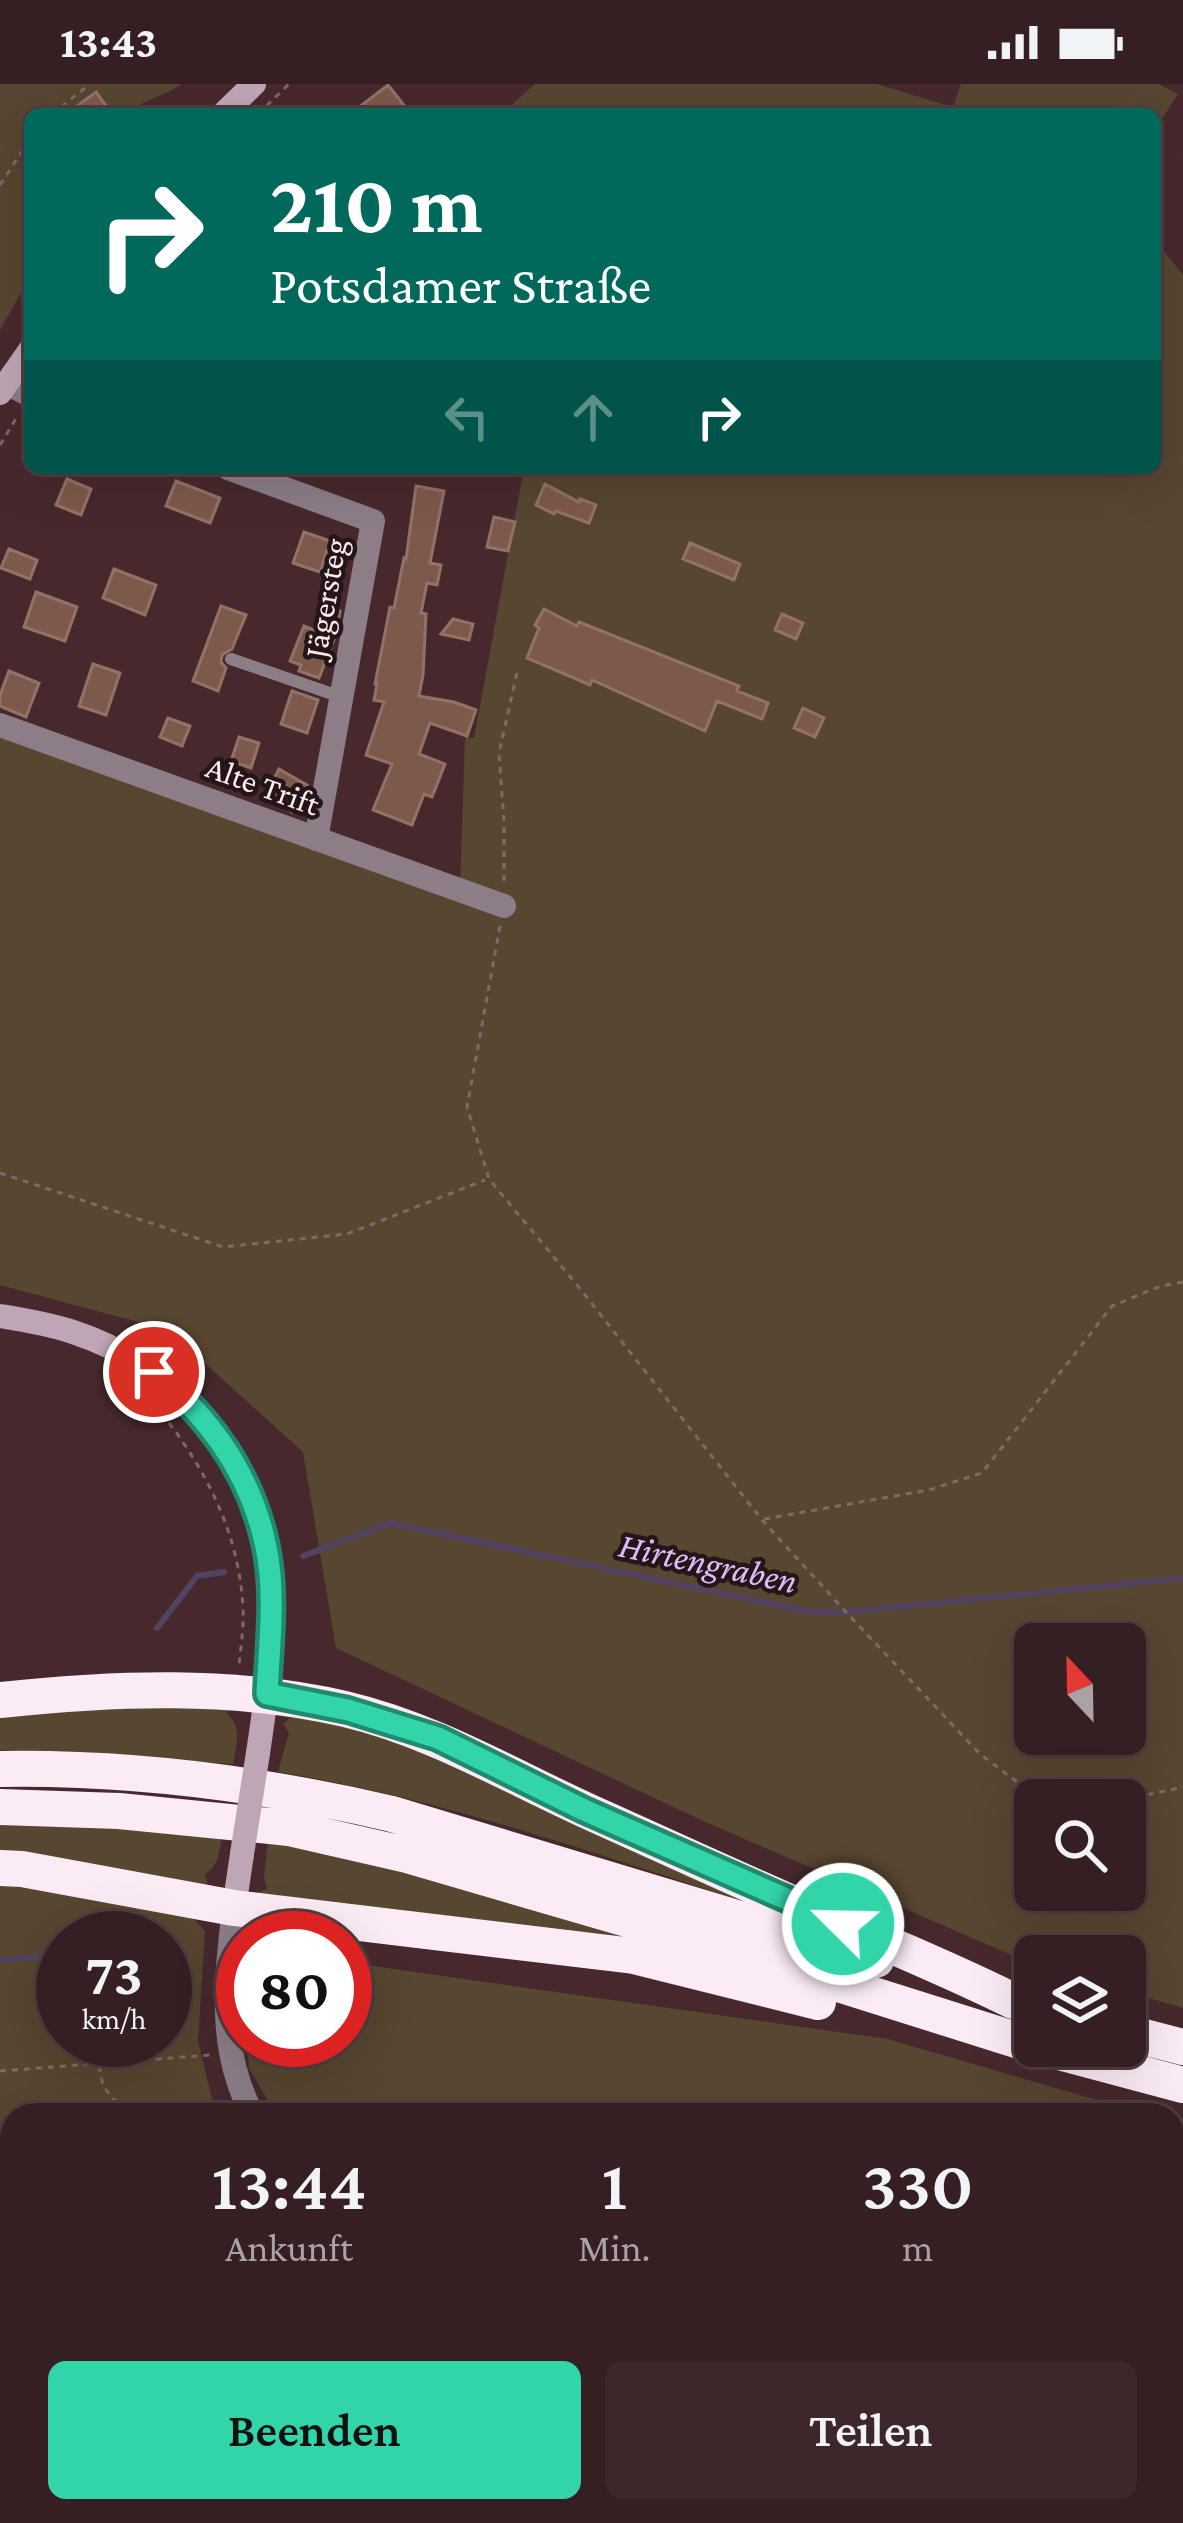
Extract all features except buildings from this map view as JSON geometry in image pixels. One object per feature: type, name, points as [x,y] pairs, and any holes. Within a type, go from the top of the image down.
[{"type":"highway","points":[[0,1700],[138,1691],[252,1693],[348,1710],[438,1738],[584,1810],[1014,1999]]},
{"type":"highway","points":[[0,1769],[138,1774],[334,1800],[1014,2001]]},
{"type":"highway","points":[[0,1807],[119,1811],[289,1828],[368,1846],[699,1940],[1014,2039]]},
{"type":"highway","points":[[0,1868],[234,1908],[634,1955],[947,2034],[1014,2041]]},
{"type":"highway","points":[[1146,2037],[1183,2047]]},
{"type":"highway","points":[[1116,2067],[1183,2085]]},
{"type":"street","points":[[229,108],[254,84]]},
{"type":"street","points":[[3,388],[24,358]]},
{"type":"street","name":"Jägersteg","points":[[244,474],[373,521],[316,839]]},
{"type":"street","name":"Alte Trift","points":[[0,724],[504,906]]},
{"type":"street","points":[[0,1316],[74,1332],[125,1355],[173,1388],[208,1423],[254,1504],[267,1550],[272,1614],[252,1693],[258,1753],[234,1911]]},
{"type":"street","points":[[233,2067],[247,2103]]},
{"type":"lane","points":[[231,659],[341,697]]},
{"type":"path","points":[[60,108],[90,84]]},
{"type":"path","points":[[264,108],[289,84]]},
{"type":"path","points":[[0,185],[24,149]]},
{"type":"path","points":[[0,445],[24,405]]},
{"type":"path","points":[[517,673],[499,753],[504,906],[467,1107],[489,1179],[762,1520],[980,1754],[1014,1780]]},
{"type":"path","points":[[0,1172],[223,1247],[347,1234],[489,1179]]},
{"type":"path","points":[[762,1520],[929,1490],[982,1473],[1112,1306],[1183,1282]]},
{"type":"path","points":[[150,1399],[198,1464],[233,1538],[252,1693]]},
{"type":"path","points":[[1146,1795],[1183,1787]]},
{"type":"path","points":[[0,2071],[57,2067]]},
{"type":"path","points":[[100,2067],[103,2086],[114,2100],[124,2103]]},
{"type":"shaded area","points":[[0,84],[182,84],[135,108],[24,108],[24,288],[0,330]]},
{"type":"shaded area","points":[[535,84],[876,84],[953,107],[961,84],[1159,84],[1178,94],[1161,121],[1161,108],[508,108]]},
{"type":"shaded area","points":[[1161,248],[1183,275],[1183,2008],[1146,1997],[1146,1935],[1014,1935],[1014,1956],[701,1820],[336,1648],[303,1452],[168,1330],[0,1285],[0,729],[460,889],[465,737],[474,738],[523,474],[1161,474]]},
{"type":"shaded area","points":[[228,1705],[227,1714],[237,1731],[233,1764],[0,1750],[0,1708]]},
{"type":"shaded area","points":[[302,1714],[380,1727],[797,1919],[475,1817],[278,1772],[289,1732],[283,1725]]},
{"type":"shaded area","points":[[0,1823],[68,1823],[222,1835],[216,1862],[205,1874],[208,1886],[0,1862]]},
{"type":"shaded area","points":[[268,1841],[419,1874],[721,1966],[263,1896],[259,1892],[267,1889]]},
{"type":"shaded area","points":[[0,1882],[187,1911],[36,1911],[36,2067],[192,2067],[192,1917],[205,1931],[198,2041],[213,2103],[0,2103]]},
{"type":"shaded area","points":[[372,1966],[887,2039],[1108,2103],[269,2103],[249,2068],[372,2067]]},
{"type":"waterway","name":"Hirtengraben","points":[[303,1556],[390,1523],[810,1612],[1183,1578]]},
{"type":"waterway","name":"Hirtengraben","points":[[157,1628],[197,1576],[224,1572]]},
{"type":"waterway","name":"Hirtengraben","points":[[0,1960],[36,1957]]},
{"type":"route","points":[[154,1372],[208,1423],[254,1504],[267,1550],[272,1614],[267,1694],[348,1710],[438,1738],[584,1810],[843,1924]]}]
